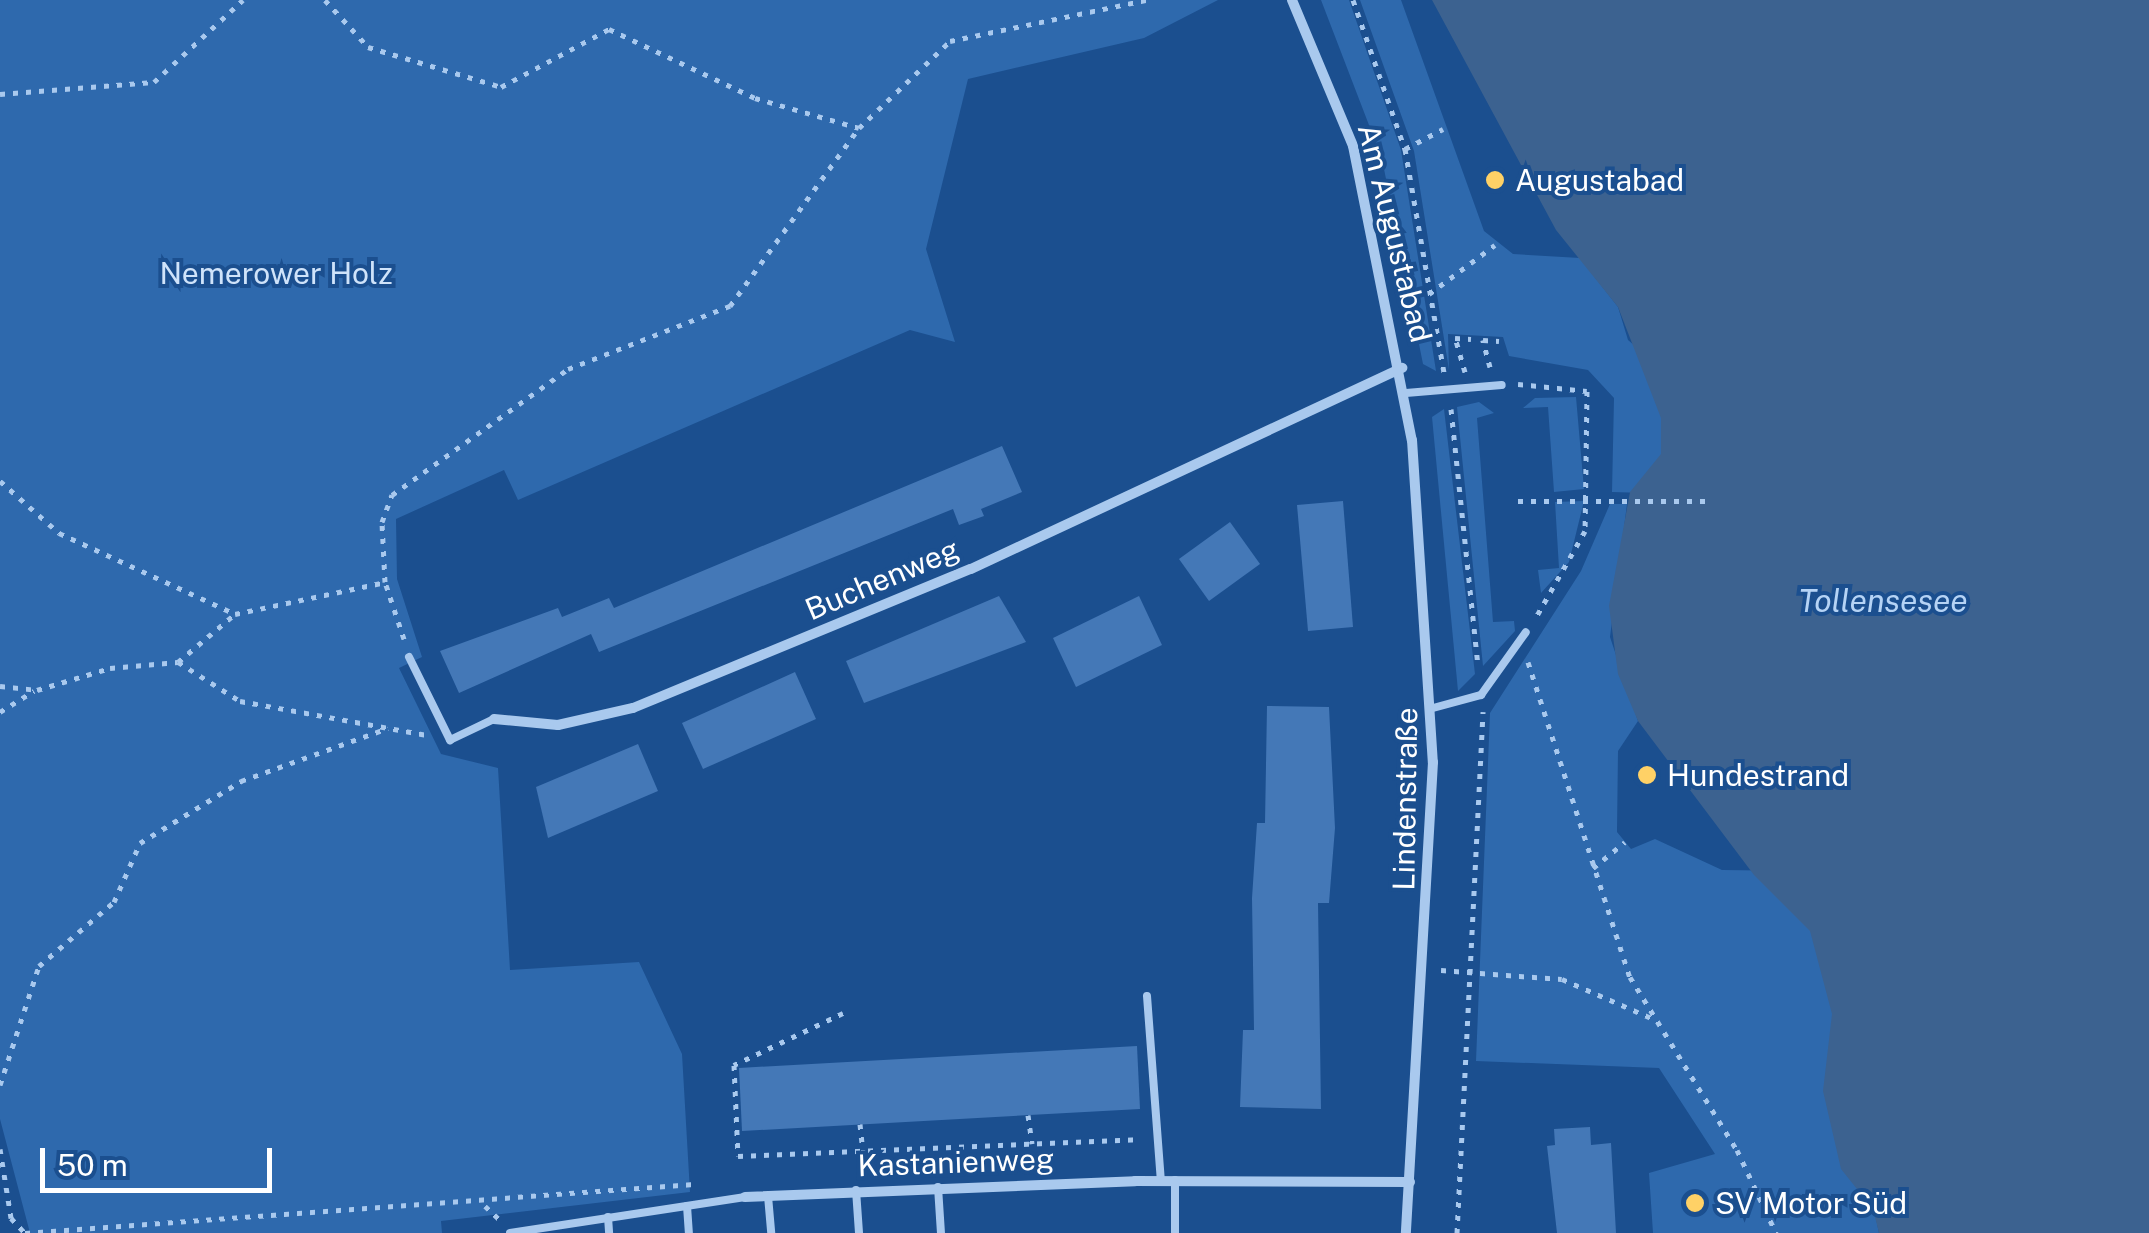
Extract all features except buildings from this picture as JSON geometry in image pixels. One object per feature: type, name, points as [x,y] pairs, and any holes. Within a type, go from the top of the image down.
[{"type":"street","name":"Am Augustabad","points":[[1292,0],[1352,146],[1402,368]]},
{"type":"street","name":"Lindenstraße","points":[[1402,368],[1433,708],[1424,970],[1406,1233]]},
{"type":"street","name":"Buchenweg","points":[[494,719],[558,725],[633,708],[971,569],[1402,368]]},
{"type":"street","name":"Kastanienweg","points":[[745,1197],[1175,1180],[1410,1182]]},
{"type":"lane","points":[[1406,393],[1498,384]]},
{"type":"lane","points":[[1433,708],[1481,694],[1526,632]]},
{"type":"lane","points":[[409,656],[450,740]]},
{"type":"lane","name":"Buchenweg","points":[[450,740],[494,719]]},
{"type":"lane","points":[[1148,996],[1162,1181]]},
{"type":"lane","points":[[1175,1180],[1175,1233]]},
{"type":"lane","points":[[938,1187],[941,1233]]},
{"type":"lane","points":[[856,1190],[859,1233]]},
{"type":"lane","points":[[768,1196],[771,1233]]},
{"type":"lane","name":"Kastanienweg","points":[[510,1233],[745,1197]]},
{"type":"lane","points":[[687,1206],[689,1233]]},
{"type":"lane","points":[[608,1217],[608,1233]]},
{"type":"path","points":[[0,94],[154,82],[243,0]]},
{"type":"path","points":[[325,0],[368,46],[501,87],[609,29],[755,98],[859,128]]},
{"type":"path","points":[[409,656],[385,582],[382,522],[392,495],[568,369],[730,306],[859,128],[973,30],[1130,10],[1147,0]]},
{"type":"path","points":[[1352,0],[1405,148],[1447,386]]},
{"type":"path","points":[[1405,148],[1443,129]]},
{"type":"path","points":[[1428,294],[1495,244]]},
{"type":"path","points":[[1468,385],[1455,338],[1471,339]]},
{"type":"path","points":[[1500,341],[1483,340],[1498,384],[1587,391],[1590,496],[1573,565],[1526,632],[1528,664],[1630,977],[1776,1233]]},
{"type":"path","points":[[0,481],[59,532],[235,614]]},
{"type":"path","points":[[1518,501],[1590,496],[1706,501]]},
{"type":"path","points":[[0,712],[37,690],[110,668],[178,662],[235,614],[385,582]]},
{"type":"path","points":[[178,662],[240,701],[450,740]]},
{"type":"path","points":[[0,686],[37,690]]},
{"type":"path","points":[[0,1085],[39,966],[114,902],[140,843],[241,781],[388,728]]},
{"type":"path","points":[[1593,868],[1625,842]]},
{"type":"path","points":[[1424,970],[1474,971],[1604,990],[1658,1022]]},
{"type":"path","points":[[1458,1233],[1474,971]]},
{"type":"path","points":[[843,1014],[734,1066],[738,1156],[1160,1138]]},
{"type":"path","points":[[1028,1115],[1032,1144]]},
{"type":"path","points":[[860,1124],[863,1150]]},
{"type":"path","points":[[0,1149],[11,1218],[25,1232],[178,1218],[485,1206],[677,1180],[745,1197]]},
{"type":"green space","name":"Nemerower Holz","points":[[0,0],[1218,0],[1144,38],[968,79],[926,249],[955,342],[910,330],[518,500],[504,470],[396,519],[397,579],[422,657],[399,668],[441,754],[498,768],[510,970],[639,962],[682,1054],[690,1192],[441,1221],[442,1233],[30,1233],[0,1119]]},
{"type":"green space","points":[[1321,0],[1349,0],[1401,150],[1436,371],[1423,364],[1382,159]]},
{"type":"green space","points":[[1360,0],[1401,0],[1484,231],[1513,254],[1580,258],[1618,307],[1628,340],[1663,370],[1678,494],[1612,492],[1614,398],[1588,370],[1509,356],[1503,337],[1448,334],[1449,370],[1414,151]]},
{"type":"green space","points":[[1576,397],[1584,489],[1554,492],[1548,407],[1523,408],[1535,398]]},
{"type":"green space","points":[[1479,402],[1494,413],[1477,418],[1493,622],[1514,621],[1515,631],[1483,666],[1457,407]]},
{"type":"green space","points":[[1444,409],[1475,674],[1458,691],[1432,417]]},
{"type":"green space","points":[[1584,501],[1569,562],[1541,593],[1538,570],[1559,568],[1555,502]]},
{"type":"green space","points":[[1610,504],[1627,504],[1610,637],[1638,721],[1618,751],[1617,832],[1631,849],[1655,839],[1722,870],[1805,871],[1879,1233],[1653,1233],[1649,1173],[1715,1154],[1659,1068],[1476,1061],[1490,713],[1581,571]]},
{"type":"water","name":"Tollensesee","points":[[1432,0],[2149,0],[2149,1233],[1879,1233],[1873,1209],[1841,1169],[1823,1091],[1832,1014],[1810,931],[1754,875],[1638,721],[1618,674],[1609,606],[1630,492],[1661,454],[1661,418],[1618,307],[1556,230]]},
{"type":"place","name":"Augustabad","points":[[1495,180]]},
{"type":"place","name":"Hundestrand","points":[[1647,775]]},
{"type":"place","name":"SV Motor Süd","points":[[1695,1203]]}]
